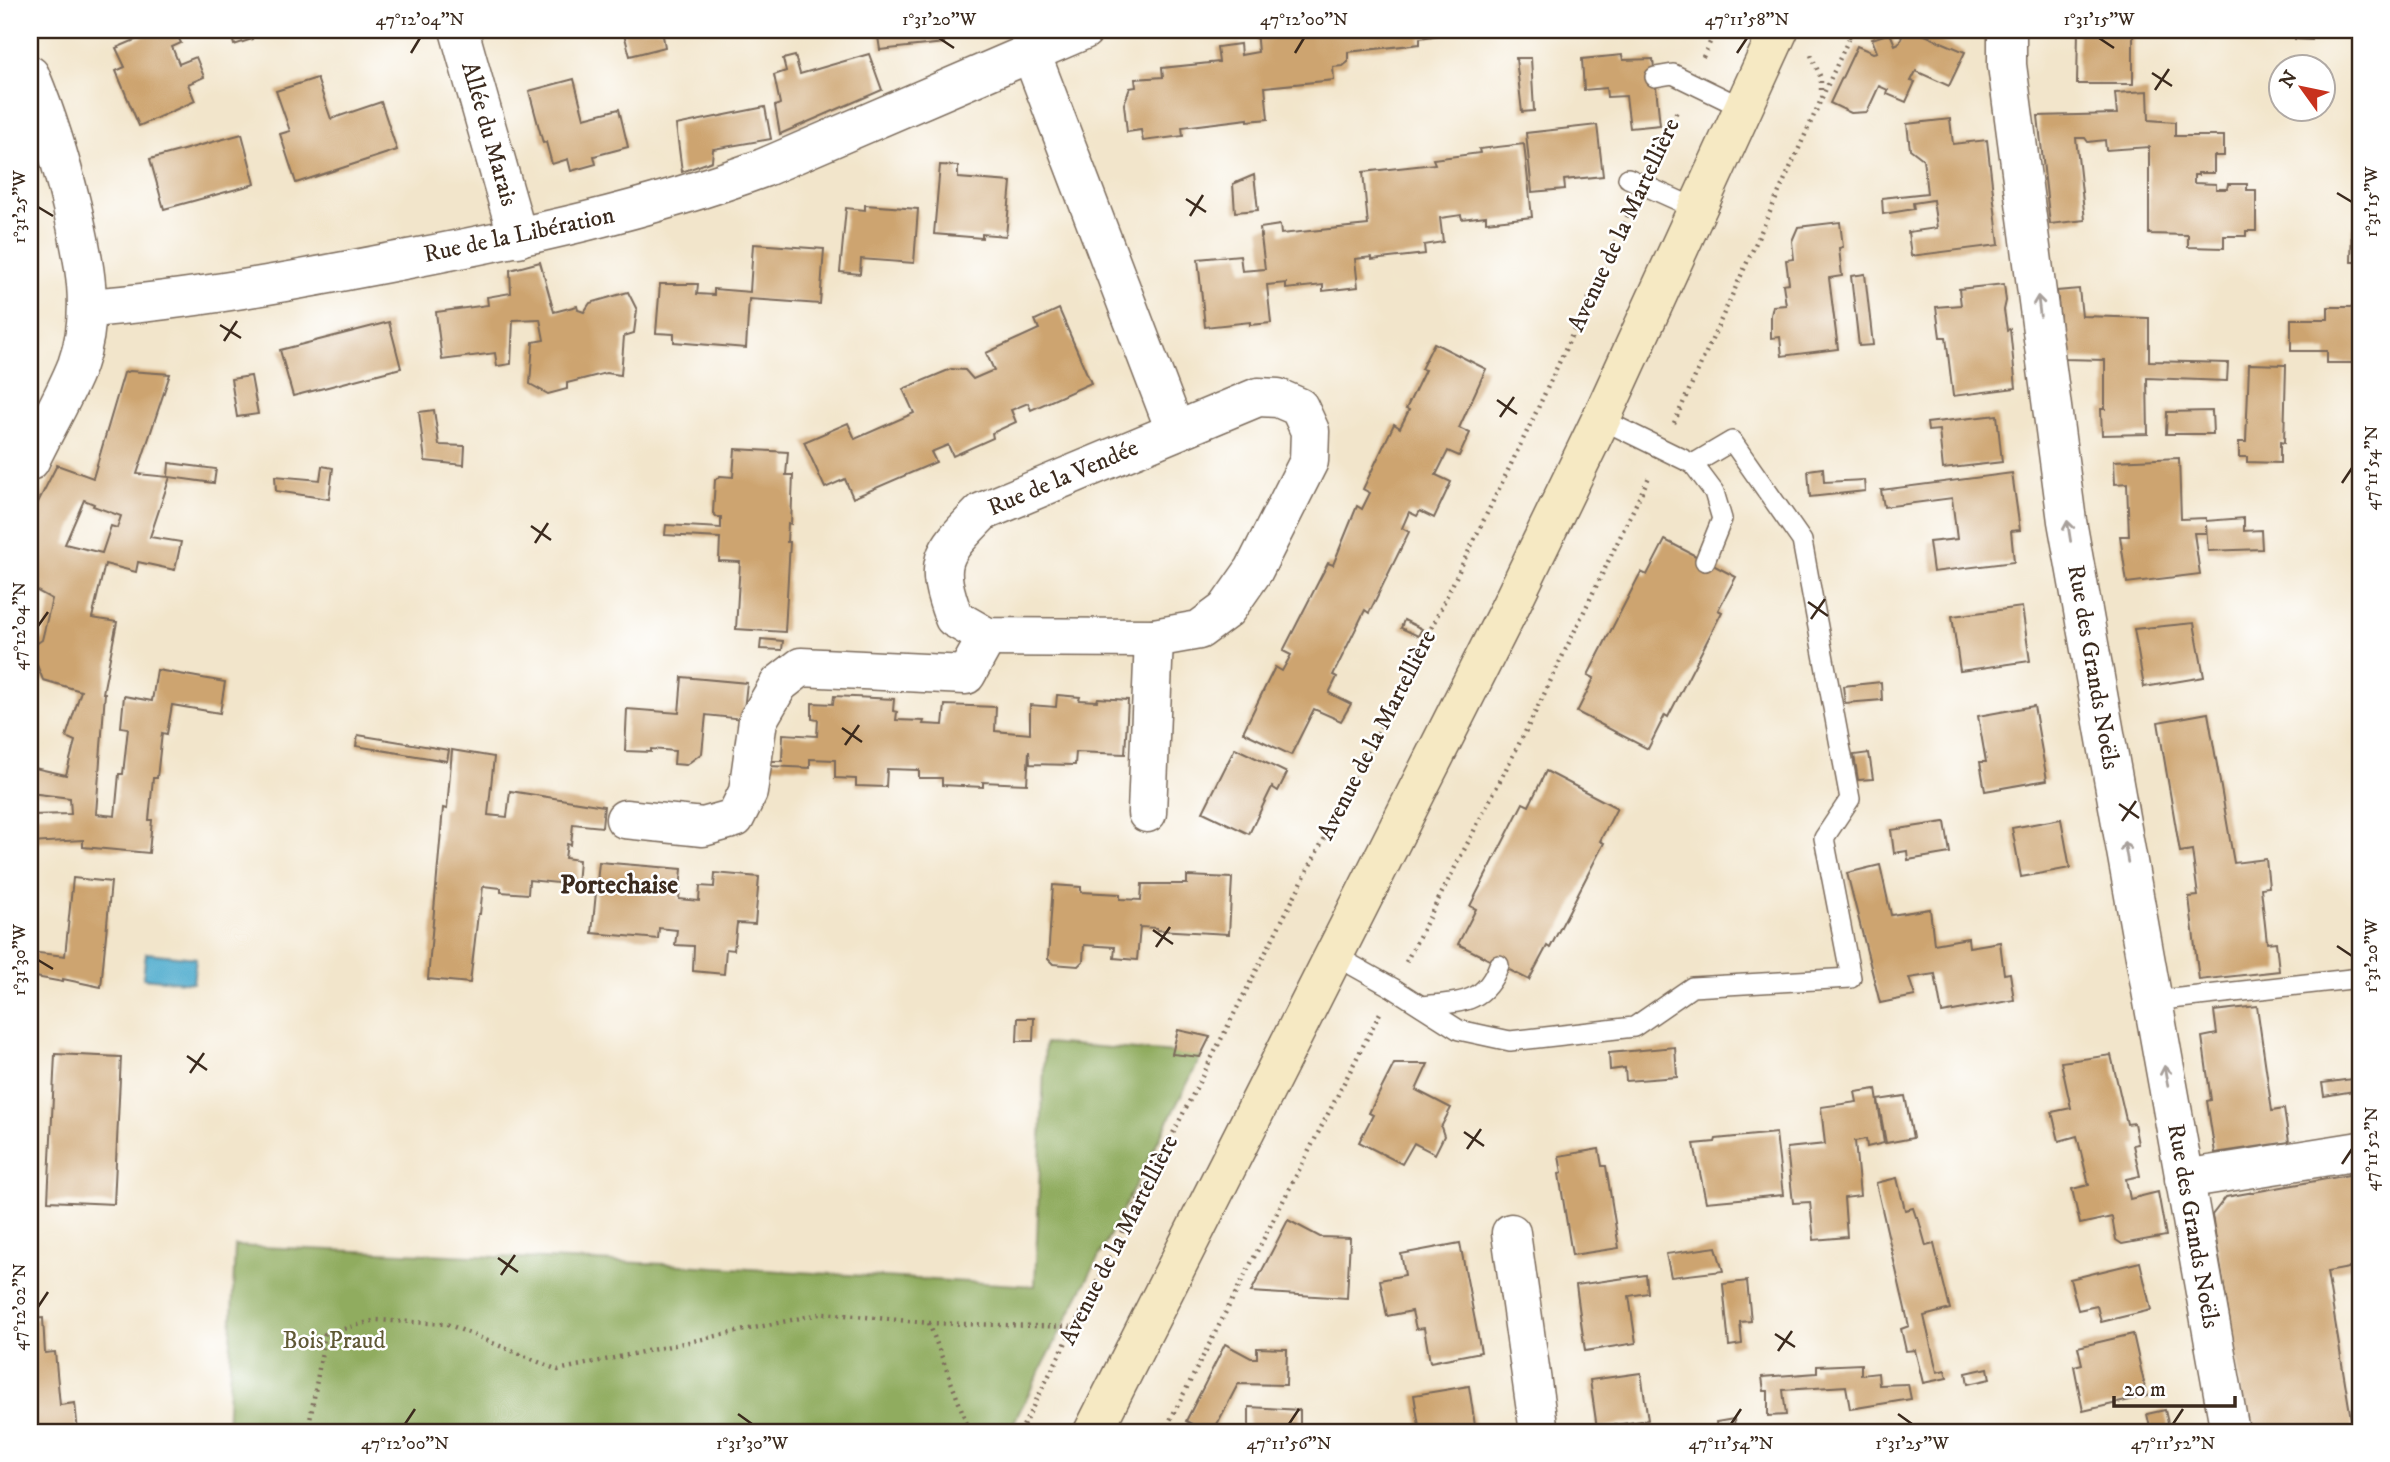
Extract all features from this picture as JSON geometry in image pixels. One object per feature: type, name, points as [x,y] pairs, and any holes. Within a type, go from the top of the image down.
[{"type":"street","name":"Allée du Marais","points":[[459,30],[519,238]]},
{"type":"street","name":"Rue de la Libération","points":[[88,308],[151,302],[327,275],[519,238],[617,214],[763,168],[1084,30]]},
{"type":"street","points":[[1093,1432],[1509,609],[1601,419],[1779,30]]},
{"type":"street","name":"Rue des Grands Noëls","points":[[1983,30],[2007,47],[2067,521],[2230,1432]]},
{"type":"street","points":[[1031,53],[1175,430]]},
{"type":"street","points":[[30,75],[61,161],[82,249],[88,293],[84,339],[77,364],[30,461]]},
{"type":"street","name":"Rue de la Vendée","points":[[1258,397],[1278,398],[1298,407],[1310,431],[1309,461],[1255,570],[1226,610],[1199,630],[1154,638],[987,636],[954,618],[944,591],[941,572],[951,543],[982,512],[1175,430],[1258,397]]},
{"type":"street","points":[[625,819],[704,827],[735,818],[748,792],[758,720],[779,684],[801,667],[967,675],[987,636]]},
{"type":"street","points":[[1147,813],[1154,638]]},
{"type":"street","points":[[2184,1179],[2360,1151]]},
{"type":"street","points":[[1511,1233],[1539,1432]]},
{"type":"lane","points":[[1655,77],[1673,74],[1743,108]]},
{"type":"lane","points":[[1635,181],[1697,209]]},
{"type":"lane","points":[[1601,419],[1693,464],[1714,492],[1722,519],[1705,561]]},
{"type":"lane","points":[[1334,955],[1459,1030],[1510,1041],[1634,1027],[1692,987],[1851,978],[1824,838],[1850,799],[1801,541],[1732,441],[1693,464]]},
{"type":"lane","points":[[1422,1006],[1469,1001],[1493,981],[1499,965]]},
{"type":"lane","points":[[2153,1002],[2360,978]]},
{"type":"path","name":"Avenue de la Martellière","points":[[1020,1432],[1422,647],[1532,421],[1635,181],[1716,30]]},
{"type":"path","points":[[1836,30],[1850,36],[1867,30]]},
{"type":"path","points":[[1164,1432],[1535,713],[1662,450],[1850,36]]},
{"type":"path","points":[[1810,52],[1821,78],[1821,97]]},
{"type":"path","points":[[308,1432],[325,1334],[376,1320],[447,1324],[558,1370],[824,1313],[929,1323],[1074,1327]]},
{"type":"path","points":[[929,1323],[970,1432]]},
{"type":"green space","name":"Bois Praud","points":[[1045,1043],[1202,1055],[1009,1432],[227,1432],[235,1246],[665,1264],[1035,1286]]},
{"type":"water","points":[[146,953],[196,958],[193,983],[143,978]]},
{"type":"building","points":[[158,30],[175,30],[181,43],[172,47],[179,64],[196,57],[204,77],[188,84],[195,101],[139,126],[116,71],[125,67],[116,48]]},
{"type":"building","points":[[230,30],[249,30],[252,39],[234,45]]},
{"type":"building","points":[[623,30],[662,30],[665,47],[630,56]]},
{"type":"building","points":[[877,30],[943,30],[944,43],[880,50]]},
{"type":"building","points":[[1256,30],[1440,30],[1440,35],[1420,38],[1420,44],[1348,52],[1348,62],[1343,66],[1333,67],[1334,80],[1265,87],[1268,119],[1182,127],[1183,136],[1143,141],[1141,130],[1127,132],[1124,104],[1130,88],[1136,87],[1135,79],[1163,77],[1162,68],[1219,62],[1217,47],[1240,44],[1241,55],[1258,52]]},
{"type":"building","points":[[1905,30],[1913,30],[1965,52],[1949,86],[1916,71],[1911,81],[1915,82],[1906,102],[1887,94],[1888,90],[1879,86],[1867,112],[1851,113],[1830,103],[1857,46],[1873,53],[1877,52],[1872,39],[1890,33],[1895,45],[1899,43]]},
{"type":"building","points":[[2078,30],[2133,30],[2133,84],[2077,84]]},
{"type":"building","points":[[2295,30],[2312,30],[2312,40],[2295,39]]},
{"type":"building","points":[[869,54],[882,90],[780,134],[775,106],[780,104],[774,75],[786,71],[783,59],[795,56],[800,74]]},
{"type":"building","points":[[1622,55],[1623,60],[1653,59],[1660,125],[1630,128],[1626,96],[1607,97],[1606,88],[1584,90],[1582,59]]},
{"type":"building","points":[[1516,58],[1531,58],[1534,111],[1522,112]]},
{"type":"building","points":[[317,78],[331,119],[381,102],[397,150],[296,183],[280,134],[290,131],[276,91]]},
{"type":"building","points":[[574,79],[584,118],[619,109],[628,147],[594,156],[596,164],[571,171],[568,159],[552,164],[546,142],[543,143],[529,91]]},
{"type":"building","points":[[2148,91],[2149,120],[2175,122],[2175,136],[2224,136],[2224,156],[2214,156],[2214,173],[2194,175],[2194,183],[2216,184],[2216,189],[2227,189],[2228,184],[2247,184],[2247,190],[2256,190],[2256,231],[2246,231],[2246,236],[2224,236],[2224,248],[2188,247],[2188,235],[2149,234],[2149,147],[2106,150],[2105,140],[2088,142],[2085,138],[2076,138],[2085,220],[2050,224],[2038,116],[2117,114],[2115,93]]},
{"type":"building","points":[[765,107],[771,139],[713,149],[712,161],[682,172],[676,125]]},
{"type":"building","points":[[1950,119],[1953,144],[1987,140],[1999,245],[1911,256],[1908,232],[1937,228],[1933,200],[1913,203],[1914,209],[1883,214],[1882,198],[1927,193],[1923,159],[1910,149],[1907,124]]},
{"type":"building","points":[[1597,125],[1603,176],[1564,180],[1565,189],[1532,192],[1526,133]]},
{"type":"building","points":[[242,134],[255,184],[164,209],[150,159]]},
{"type":"building","points":[[1524,144],[1532,217],[1486,222],[1486,216],[1440,218],[1443,242],[1424,245],[1425,254],[1372,260],[1372,257],[1355,259],[1358,287],[1323,291],[1323,285],[1286,289],[1286,283],[1267,285],[1271,323],[1250,325],[1250,322],[1205,327],[1198,259],[1240,255],[1242,271],[1265,269],[1260,228],[1280,225],[1281,234],[1368,225],[1363,172],[1435,164],[1433,159],[1480,153],[1479,149]]},
{"type":"building","points":[[940,165],[958,166],[958,178],[1011,182],[1006,236],[982,234],[982,238],[934,234]]},
{"type":"building","points":[[1254,175],[1258,210],[1235,212],[1233,184]]},
{"type":"building","points":[[865,205],[918,209],[914,263],[861,259],[860,274],[840,272],[846,208],[865,210]]},
{"type":"building","points":[[1840,222],[1842,276],[1829,278],[1838,349],[1782,356],[1780,337],[1771,338],[1771,315],[1773,306],[1786,305],[1783,284],[1789,283],[1786,260],[1794,259],[1792,241],[1798,227]]},
{"type":"building","points":[[2352,227],[2360,227],[2360,262],[2351,262]]},
{"type":"building","points":[[753,244],[824,249],[820,304],[749,299],[746,348],[674,342],[674,334],[656,333],[660,284],[698,284],[697,294],[714,295],[714,289],[750,292]]},
{"type":"building","points":[[540,262],[554,312],[577,306],[578,310],[584,312],[590,303],[628,292],[637,310],[634,333],[624,336],[621,375],[606,373],[567,383],[567,389],[548,394],[530,384],[533,342],[544,340],[540,319],[513,320],[511,364],[497,366],[495,353],[442,360],[436,312],[488,305],[487,297],[511,293],[510,270]]},
{"type":"building","points":[[1865,274],[1873,345],[1859,346],[1851,276]]},
{"type":"building","points":[[2004,284],[2004,310],[2007,330],[2010,329],[2016,388],[1953,396],[1946,337],[1940,337],[1936,307],[1961,305],[1959,289]]},
{"type":"building","points":[[2079,289],[2082,316],[2149,318],[2149,361],[2228,363],[2227,381],[2147,378],[2148,434],[2102,435],[2105,360],[2064,359],[2057,291]]},
{"type":"building","points":[[2328,307],[2360,307],[2360,363],[2327,363],[2327,351],[2291,351],[2291,319],[2328,319]]},
{"type":"building","points":[[1059,309],[1091,383],[1031,410],[1028,403],[1011,410],[1016,422],[992,433],[993,438],[953,456],[948,445],[931,452],[936,462],[853,498],[845,479],[825,488],[804,442],[848,423],[855,439],[914,413],[903,389],[951,369],[965,370],[973,379],[994,370],[986,353],[1039,329],[1035,320]]},
{"type":"building","points":[[389,322],[401,368],[293,396],[280,350]]},
{"type":"building","points":[[1434,343],[1486,369],[1459,428],[1470,433],[1459,456],[1448,451],[1436,475],[1451,482],[1434,518],[1420,511],[1417,516],[1409,512],[1402,528],[1409,532],[1369,613],[1365,610],[1333,675],[1337,677],[1329,693],[1351,704],[1341,721],[1314,709],[1291,755],[1243,732],[1275,667],[1282,671],[1291,655],[1283,651],[1328,563],[1333,565],[1357,506],[1362,509],[1370,493],[1363,489],[1394,424],[1400,428],[1409,410],[1406,409],[1425,370],[1421,369]]},
{"type":"building","points":[[2249,364],[2286,365],[2284,443],[2280,442],[2280,463],[2247,462],[2247,457],[2239,457],[2239,442],[2246,442]]},
{"type":"building","points":[[129,371],[170,374],[137,474],[168,477],[169,463],[216,469],[214,483],[170,477],[150,537],[181,542],[175,570],[138,562],[136,572],[105,564],[92,618],[117,622],[103,693],[96,814],[115,816],[119,774],[123,774],[128,728],[121,727],[124,696],[152,701],[157,670],[225,682],[220,713],[172,705],[167,734],[162,733],[157,778],[153,778],[149,853],[83,847],[83,840],[30,843],[30,815],[71,814],[70,798],[30,793],[30,767],[66,775],[75,741],[66,737],[81,691],[43,680],[30,648],[42,640],[52,599],[30,587],[30,518],[57,465],[93,478],[124,373]],"holes":[[[84,500],[94,504],[93,506],[121,516],[117,528],[111,526],[102,553],[65,544]]]},
{"type":"building","points":[[251,376],[258,414],[237,417],[231,379]]},
{"type":"building","points":[[434,410],[439,445],[465,446],[464,465],[425,461],[419,412]]},
{"type":"building","points":[[2212,411],[2213,434],[2166,434],[2167,412]]},
{"type":"building","points":[[1997,415],[2002,462],[1943,469],[1939,430],[1928,431],[1927,423]]},
{"type":"building","points":[[735,449],[788,452],[786,475],[793,475],[791,524],[788,523],[787,542],[790,542],[785,632],[736,629],[740,562],[719,561],[720,538],[665,535],[666,525],[721,528],[721,517],[713,513],[715,480],[720,476],[733,477]]},
{"type":"building","points":[[2179,458],[2181,519],[2206,518],[2206,521],[2244,518],[2244,531],[2261,530],[2262,549],[2208,551],[2206,525],[2206,533],[2194,533],[2200,574],[2127,583],[2120,536],[2129,536],[2127,483],[2115,484],[2114,461]]},
{"type":"building","points":[[322,466],[333,468],[329,499],[276,491],[275,476],[320,480]]},
{"type":"building","points":[[1823,468],[1824,482],[1864,480],[1865,491],[1810,497],[1808,470]]},
{"type":"building","points":[[2012,473],[2020,530],[2011,531],[2014,562],[1933,572],[1929,542],[1957,539],[1952,498],[1884,507],[1881,490]]},
{"type":"building","points":[[1665,540],[1736,577],[1718,610],[1722,612],[1668,717],[1665,715],[1648,749],[1577,712],[1594,678],[1588,675],[1641,572],[1647,575]]},
{"type":"building","points":[[2022,607],[2030,661],[1960,671],[1952,616]]},
{"type":"building","points":[[1404,620],[1422,629],[1418,636],[1401,628]]},
{"type":"building","points":[[2194,623],[2204,677],[2144,687],[2134,629]]},
{"type":"building","points":[[761,639],[783,641],[782,650],[760,649]]},
{"type":"building","points":[[682,677],[747,683],[743,719],[706,715],[702,753],[686,765],[674,764],[675,751],[625,751],[627,709],[679,713]]},
{"type":"building","points":[[1881,682],[1882,700],[1845,703],[1843,686]]},
{"type":"building","points":[[1057,695],[1080,697],[1079,700],[1128,700],[1125,754],[1076,752],[1075,765],[1030,764],[1029,750],[1027,784],[983,782],[983,787],[942,785],[942,778],[919,778],[919,770],[887,769],[886,787],[856,786],[856,779],[835,778],[835,760],[810,759],[810,768],[770,766],[770,761],[782,761],[783,734],[817,736],[818,720],[812,719],[812,703],[833,704],[834,696],[894,699],[893,711],[897,712],[896,720],[924,721],[923,724],[943,725],[945,705],[996,707],[995,731],[1030,734],[1030,705],[1056,707]]},
{"type":"building","points":[[2034,706],[2047,780],[1985,791],[1980,762],[1986,762],[1978,716]]},
{"type":"building","points":[[2208,713],[2234,863],[2266,859],[2269,887],[2261,888],[2267,943],[2276,942],[2279,971],[2199,980],[2189,897],[2198,896],[2192,850],[2180,852],[2158,722]]},
{"type":"building","points":[[358,735],[449,750],[447,761],[356,746]]},
{"type":"building","points":[[1235,748],[1287,773],[1278,791],[1272,787],[1249,834],[1203,812]]},
{"type":"building","points":[[452,750],[494,757],[488,815],[507,817],[510,791],[604,806],[602,827],[573,824],[571,845],[567,844],[565,858],[579,860],[577,885],[529,880],[528,894],[501,892],[501,888],[483,886],[470,983],[428,979],[443,808],[447,809]]},
{"type":"building","points":[[1869,753],[1873,779],[1858,780],[1854,755]]},
{"type":"building","points":[[1546,771],[1617,808],[1600,841],[1604,843],[1550,948],[1547,946],[1529,980],[1458,944],[1476,909],[1470,906],[1523,803],[1529,806]]},
{"type":"building","points":[[2061,819],[2070,868],[2021,877],[2012,828]]},
{"type":"building","points":[[1945,822],[1950,853],[1908,860],[1907,851],[1894,853],[1891,830]]},
{"type":"building","points":[[599,862],[682,869],[679,899],[699,901],[700,886],[714,887],[715,873],[759,877],[755,924],[737,923],[734,950],[726,949],[724,974],[693,971],[694,946],[675,945],[677,930],[659,928],[658,939],[592,933]]},
{"type":"building","points":[[1880,865],[1891,915],[1930,909],[1934,944],[1968,938],[1969,947],[2000,942],[2004,974],[2010,973],[2014,1000],[1942,1013],[1935,974],[1909,978],[1915,996],[1880,1003],[1847,873]]},
{"type":"building","points":[[1187,876],[1232,878],[1229,934],[1140,927],[1137,960],[1114,958],[1115,947],[1084,945],[1083,961],[1078,966],[1053,964],[1048,959],[1053,885],[1081,887],[1081,892],[1120,894],[1120,899],[1141,900],[1142,884],[1187,884]]},
{"type":"building","points":[[73,878],[111,882],[101,987],[30,976],[30,952],[65,956]]},
{"type":"building","points":[[2257,1006],[2272,1111],[2284,1109],[2289,1142],[2215,1153],[2207,1101],[2211,1100],[2202,1037],[2217,1034],[2214,1011]]},
{"type":"building","points":[[1018,1018],[1034,1018],[1033,1041],[1017,1041]]},
{"type":"building","points":[[1178,1030],[1210,1037],[1200,1057],[1172,1054]]},
{"type":"building","points":[[1675,1047],[1677,1077],[1626,1081],[1625,1068],[1610,1070],[1609,1053]]},
{"type":"building","points":[[55,1054],[121,1057],[114,1204],[48,1201]]},
{"type":"building","points":[[2111,1055],[2127,1124],[2134,1123],[2138,1144],[2133,1145],[2140,1176],[2126,1179],[2130,1199],[2158,1192],[2166,1236],[2122,1244],[2116,1240],[2112,1217],[2080,1224],[2072,1189],[2089,1185],[2077,1136],[2059,1141],[2052,1112],[2071,1108],[2061,1062]]},
{"type":"building","points":[[1394,1064],[1428,1064],[1416,1090],[1451,1108],[1441,1127],[1444,1136],[1435,1154],[1414,1143],[1402,1164],[1359,1142],[1373,1115],[1369,1113]]},
{"type":"building","points":[[2360,1078],[2360,1090],[2324,1096],[2322,1083]]},
{"type":"building","points":[[1876,1089],[1884,1143],[1867,1147],[1866,1139],[1855,1141],[1860,1196],[1844,1198],[1847,1237],[1814,1240],[1810,1202],[1793,1203],[1787,1148],[1825,1144],[1821,1107],[1857,1102],[1855,1092]]},
{"type":"building","points":[[1905,1096],[1913,1138],[1886,1143],[1878,1100]]},
{"type":"building","points":[[1776,1133],[1783,1195],[1706,1202],[1694,1144]]},
{"type":"building","points":[[1599,1149],[1602,1166],[1606,1166],[1619,1248],[1572,1255],[1559,1174],[1562,1173],[1559,1156]]},
{"type":"building","points":[[2360,1173],[2360,1266],[2327,1272],[2353,1431],[2248,1432],[2212,1215],[2226,1197]]},
{"type":"building","points":[[1897,1178],[1905,1210],[1913,1208],[1926,1246],[1934,1244],[1950,1309],[1924,1316],[1937,1372],[1945,1370],[1947,1378],[1923,1383],[1915,1350],[1906,1351],[1901,1329],[1909,1326],[1876,1183]]},
{"type":"building","points":[[1288,1220],[1320,1237],[1350,1238],[1347,1298],[1251,1292]]},
{"type":"building","points":[[1460,1243],[1481,1352],[1430,1362],[1424,1328],[1416,1329],[1412,1311],[1387,1316],[1380,1280],[1405,1275],[1401,1254]]},
{"type":"building","points":[[1716,1247],[1723,1271],[1671,1277],[1666,1254]]},
{"type":"building","points":[[2140,1262],[2151,1310],[2101,1322],[2097,1306],[2078,1310],[2070,1279]]},
{"type":"building","points":[[1646,1275],[1648,1293],[1629,1296],[1636,1343],[1585,1351],[1576,1285]]},
{"type":"building","points":[[1747,1281],[1751,1321],[1740,1322],[1742,1344],[1729,1346],[1723,1284]]},
{"type":"building","points":[[43,1318],[45,1353],[55,1352],[60,1405],[75,1403],[78,1432],[30,1432],[30,1319]]},
{"type":"building","points":[[2133,1334],[2147,1396],[2083,1411],[2074,1366],[2082,1364],[2078,1347]]},
{"type":"building","points":[[1225,1344],[1251,1358],[1257,1358],[1257,1348],[1287,1349],[1286,1385],[1238,1384],[1213,1432],[1207,1432],[1186,1421]]},
{"type":"building","points":[[1861,1364],[1861,1375],[1878,1373],[1879,1385],[1908,1384],[1911,1399],[1850,1409],[1846,1386],[1783,1390],[1786,1415],[1768,1416],[1768,1391],[1764,1391],[1762,1377],[1817,1373],[1817,1366]]},
{"type":"building","points":[[1988,1368],[1990,1379],[1968,1384],[1966,1373]]},
{"type":"building","points":[[1641,1373],[1648,1420],[1597,1428],[1590,1380]]},
{"type":"building","points":[[1469,1386],[1476,1432],[1420,1432],[1414,1395]]},
{"type":"building","points":[[1249,1407],[1300,1410],[1300,1426],[1289,1425],[1289,1432],[1249,1432]]},
{"type":"building","points":[[2165,1410],[2170,1432],[2151,1432],[2147,1414]]},
{"type":"building","points":[[1734,1419],[1735,1432],[1717,1432],[1716,1422]]},
{"type":"district","name":"Portechaise","points":[[619,885]]}]
